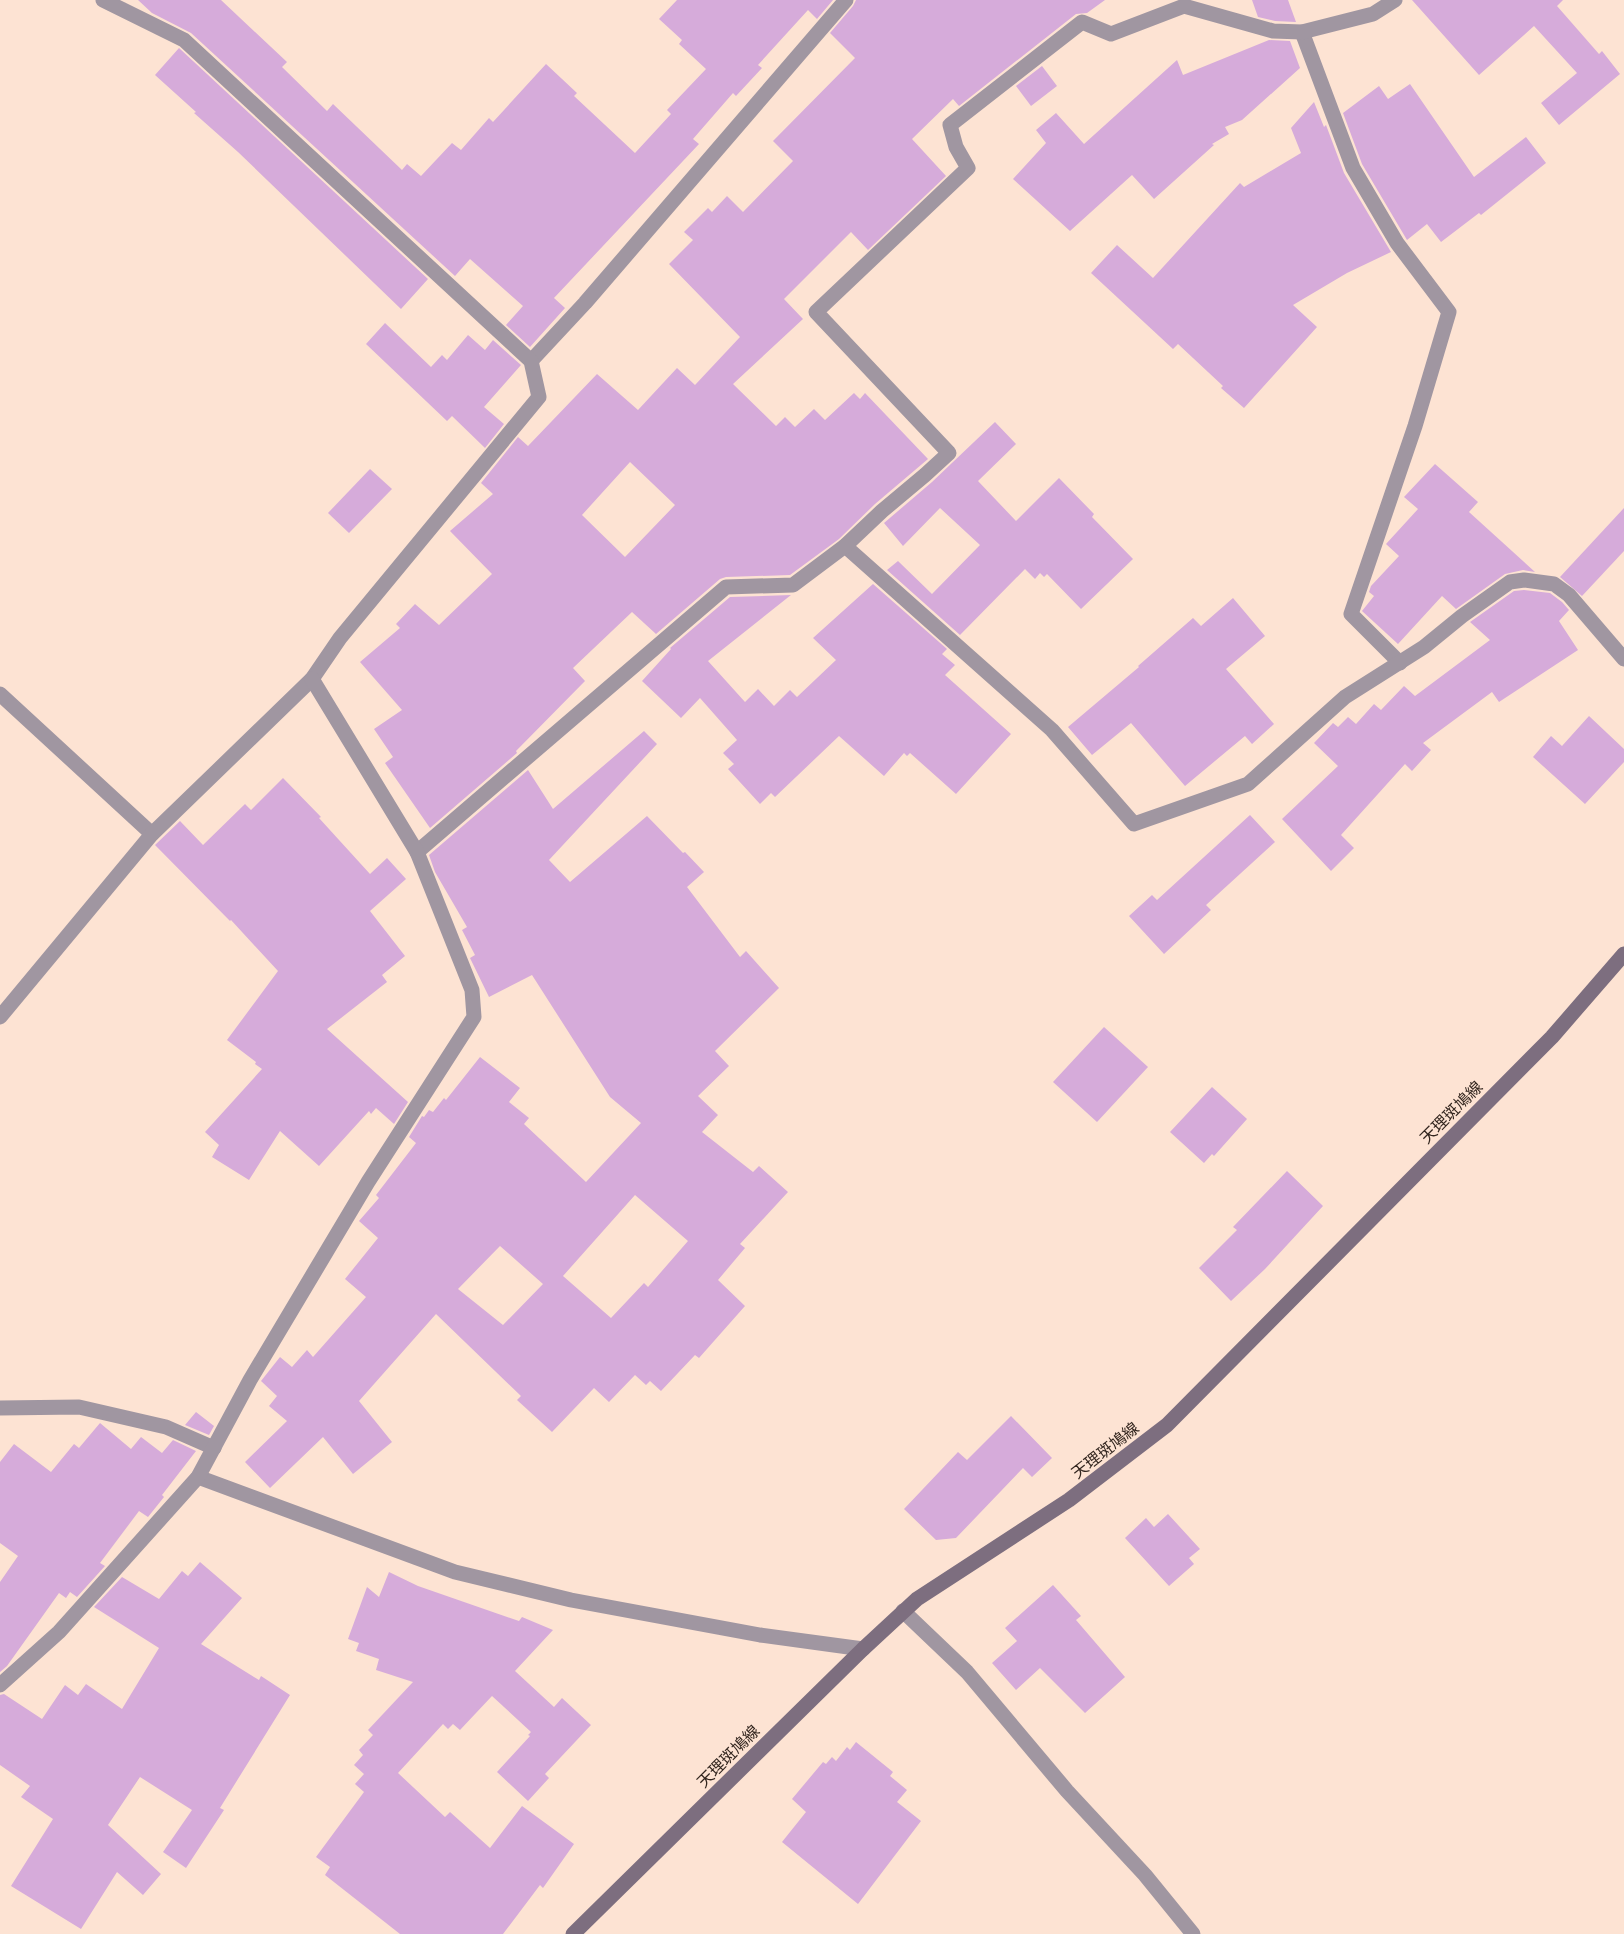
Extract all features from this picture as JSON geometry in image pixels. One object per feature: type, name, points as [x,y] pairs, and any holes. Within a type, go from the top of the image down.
[{"type":"main road","name":"天理斑鳩線","points":[[573,1934],[862,1649],[917,1599],[1069,1500],[1167,1425],[1552,1037],[1624,954]]},
{"type":"street","points":[[0,1017],[152,834],[312,679],[340,638],[539,397],[531,361],[184,40],[103,0]]},
{"type":"street","points":[[531,361],[585,303],[846,0]]},
{"type":"street","points":[[417,852],[726,587],[793,585],[845,546],[949,453],[816,312],[968,168],[956,147],[950,124],[1082,22],[1111,34],[1184,6],[1273,31],[1302,32],[1373,14],[1395,0]]},
{"type":"street","points":[[1302,32],[1353,168],[1397,243],[1449,312],[1415,426],[1351,614],[1400,663]]},
{"type":"street","points":[[845,546],[1052,730],[1134,824],[1248,784],[1346,697],[1400,663],[1510,582],[1524,580],[1554,584],[1569,595],[1624,659]]},
{"type":"street","points":[[0,1685],[58,1632],[198,1477],[250,1380],[362,1192],[474,1017],[472,990],[417,852],[312,679]]},
{"type":"street","points":[[0,694],[152,834]]},
{"type":"street","points":[[0,1408],[79,1407],[166,1427],[214,1448]]},
{"type":"street","points":[[198,1477],[455,1572],[571,1600],[760,1635],[862,1649]]},
{"type":"street","points":[[903,1611],[967,1672],[1067,1791],[1144,1875],[1193,1934]]},
{"type":"building","points":[[138,0],[221,0],[287,62],[282,67],[327,111],[333,104],[402,170],[407,164],[421,176],[452,143],[461,150],[489,118],[493,122],[546,64],[577,93],[574,96],[635,153],[671,114],[667,110],[706,69],[679,44],[682,40],[659,19],[677,0],[833,0],[817,19],[808,10],[758,65],[762,68],[736,96],[733,93],[693,139],[699,144],[554,298],[565,308],[530,347],[506,325],[523,306],[470,259],[455,276],[191,33],[152,13]]},
{"type":"building","points":[[856,0],[1105,0],[1087,13],[1076,14],[959,106],[953,99],[912,139],[946,176],[868,250],[851,232],[784,299],[803,319],[733,384],[776,426],[785,417],[795,427],[814,409],[825,420],[854,393],[860,399],[865,393],[928,459],[875,504],[839,539],[790,575],[720,579],[656,634],[632,612],[573,668],[585,681],[516,751],[517,753],[430,828],[385,763],[393,757],[374,729],[402,710],[360,662],[400,628],[396,624],[415,604],[439,625],[492,574],[450,531],[493,494],[481,483],[518,437],[528,446],[597,374],[638,410],[677,368],[695,385],[740,337],[669,264],[693,240],[684,232],[708,208],[712,212],[727,196],[743,212],[793,161],[773,141],[855,58],[830,33]],"holes":[[[630,462],[675,505],[625,557],[582,515]]]},
{"type":"building","points":[[1252,0],[1288,0],[1296,22],[1258,17]]},
{"type":"building","points":[[1412,0],[1563,0],[1557,6],[1599,54],[1602,51],[1620,74],[1559,125],[1541,103],[1577,73],[1534,26],[1479,75]]},
{"type":"building","points":[[1269,40],[1290,41],[1300,68],[1242,120],[1225,127],[1229,134],[1212,144],[1214,145],[1154,199],[1132,175],[1070,231],[1013,179],[1046,143],[1036,130],[1056,113],[1084,144],[1177,60],[1183,75]]},
{"type":"building","points":[[179,48],[428,279],[401,309],[155,75]]},
{"type":"building","points":[[1042,66],[1057,86],[1031,106],[1016,86]]},
{"type":"building","points":[[1410,84],[1474,177],[1526,137],[1546,163],[1481,215],[1479,213],[1441,242],[1427,224],[1407,240],[1362,164],[1343,113],[1379,86],[1388,99]]},
{"type":"building","points":[[1314,102],[1324,127],[1326,125],[1344,173],[1391,252],[1347,273],[1293,305],[1317,327],[1244,408],[1178,344],[1173,349],[1091,273],[1117,245],[1153,278],[1240,183],[1244,187],[1301,153],[1291,128]]},
{"type":"building","points":[[385,323],[431,367],[442,355],[447,360],[468,335],[485,350],[493,340],[521,365],[484,407],[504,424],[485,448],[452,416],[447,421],[366,344]]},
{"type":"building","points":[[995,422],[1016,444],[978,481],[1016,521],[1059,478],[1094,514],[1092,517],[1133,559],[1081,609],[1047,574],[1044,577],[1040,573],[1035,579],[1025,569],[960,635],[887,570],[898,561],[932,594],[980,545],[940,508],[903,546],[884,523],[932,482]]},
{"type":"building","points":[[1435,464],[1478,502],[1469,512],[1535,572],[1523,570],[1505,574],[1456,609],[1442,596],[1398,644],[1362,611],[1374,596],[1369,592],[1371,586],[1399,556],[1386,544],[1418,509],[1404,497]]},
{"type":"building","points":[[370,469],[392,489],[349,533],[328,513]]},
{"type":"building","points":[[1624,508],[1624,551],[1582,596],[1560,577]]},
{"type":"building","points":[[873,584],[947,649],[942,654],[955,665],[945,675],[1011,734],[956,794],[910,753],[907,756],[904,753],[884,776],[839,736],[775,797],[771,793],[760,804],[728,769],[734,764],[723,753],[737,740],[700,698],[681,718],[642,681],[670,648],[730,597],[791,595],[708,661],[745,702],[758,689],[774,706],[790,690],[797,697],[836,660],[813,638]]},
{"type":"building","points":[[1514,591],[1550,593],[1562,602],[1569,610],[1559,621],[1578,650],[1499,702],[1492,692],[1423,743],[1431,750],[1412,771],[1405,764],[1341,835],[1354,848],[1331,871],[1282,819],[1338,766],[1314,743],[1333,723],[1338,727],[1348,717],[1356,724],[1374,704],[1381,710],[1404,686],[1415,696],[1490,640],[1470,622]]},
{"type":"building","points":[[1233,598],[1265,636],[1226,669],[1274,724],[1252,744],[1245,736],[1185,786],[1131,723],[1092,755],[1068,727],[1193,618],[1201,626]]},
{"type":"building","points":[[1589,716],[1624,749],[1624,762],[1585,804],[1533,757],[1551,736],[1562,746]]},
{"type":"building","points":[[644,731],[657,744],[549,860],[570,882],[647,816],[704,872],[687,887],[740,957],[746,951],[779,988],[715,1051],[729,1066],[698,1096],[718,1115],[702,1132],[753,1172],[759,1166],[788,1192],[740,1244],[745,1248],[718,1280],[745,1306],[699,1358],[695,1355],[661,1391],[650,1381],[646,1385],[635,1375],[609,1402],[594,1388],[552,1432],[517,1400],[521,1396],[436,1314],[359,1401],[392,1442],[353,1474],[323,1437],[270,1488],[245,1462],[287,1421],[269,1406],[277,1396],[261,1381],[280,1357],[292,1367],[307,1350],[313,1357],[366,1297],[345,1279],[378,1238],[359,1221],[379,1198],[376,1195],[416,1143],[409,1137],[422,1116],[424,1117],[429,1110],[433,1112],[444,1098],[446,1100],[480,1057],[520,1088],[509,1102],[529,1118],[524,1124],[586,1182],[641,1123],[610,1097],[532,975],[489,997],[470,958],[475,955],[462,930],[467,927],[435,872],[429,855],[528,770],[553,809]],"holes":[[[635,1195],[688,1241],[648,1287],[644,1283],[611,1318],[563,1276]],[[500,1246],[543,1284],[503,1325],[458,1289]]]},
{"type":"building","points":[[283,778],[321,817],[319,818],[370,874],[387,858],[406,879],[370,911],[405,956],[382,975],[387,982],[327,1029],[408,1102],[394,1124],[376,1108],[371,1114],[369,1111],[319,1166],[280,1131],[249,1180],[212,1157],[219,1145],[205,1132],[262,1069],[227,1040],[278,971],[231,920],[155,845],[180,821],[203,845],[245,804],[251,810]]},
{"type":"building","points":[[1250,815],[1275,842],[1206,905],[1211,910],[1164,954],[1129,916],[1152,895],[1157,900]]},
{"type":"building","points":[[1104,1027],[1148,1067],[1097,1122],[1053,1082]]},
{"type":"building","points":[[1212,1087],[1247,1119],[1214,1156],[1212,1154],[1204,1163],[1170,1132]]},
{"type":"building","points":[[1287,1171],[1323,1206],[1265,1269],[1231,1301],[1199,1268],[1237,1230],[1233,1227]]},
{"type":"building","points":[[196,1412],[214,1426],[209,1435],[185,1425]]},
{"type":"building","points":[[1011,1416],[1052,1458],[1032,1477],[1023,1468],[956,1538],[936,1540],[904,1509],[958,1452],[967,1460]]},
{"type":"building","points":[[100,1423],[131,1449],[141,1437],[162,1453],[173,1440],[196,1451],[148,1517],[139,1511],[100,1563],[105,1566],[77,1597],[70,1592],[66,1598],[59,1593],[7,1666],[0,1672],[0,1582],[18,1556],[0,1543],[0,1462],[14,1444],[51,1472],[74,1444],[79,1448]]},
{"type":"building","points":[[1168,1514],[1200,1549],[1189,1558],[1194,1564],[1169,1586],[1125,1538],[1146,1518],[1154,1527]]},
{"type":"building","points":[[200,1562],[242,1598],[201,1644],[259,1680],[261,1676],[290,1695],[220,1808],[224,1810],[186,1868],[163,1852],[192,1810],[140,1777],[108,1825],[161,1874],[143,1895],[117,1872],[81,1929],[11,1886],[53,1819],[21,1797],[30,1786],[0,1765],[0,1695],[4,1694],[42,1719],[65,1685],[78,1695],[86,1684],[122,1709],[159,1648],[94,1607],[122,1577],[159,1599],[182,1571],[188,1576]]},
{"type":"building","points":[[389,1572],[418,1586],[519,1621],[522,1617],[553,1630],[515,1671],[554,1707],[562,1698],[591,1725],[545,1774],[549,1778],[528,1801],[497,1772],[530,1736],[528,1735],[531,1732],[492,1696],[460,1730],[453,1724],[448,1729],[443,1724],[398,1773],[445,1817],[450,1812],[490,1848],[522,1806],[574,1844],[543,1888],[540,1885],[503,1934],[400,1934],[325,1875],[330,1867],[316,1857],[364,1792],[355,1784],[364,1774],[354,1765],[363,1755],[359,1750],[373,1735],[368,1730],[413,1682],[376,1670],[379,1659],[356,1651],[359,1643],[348,1639],[367,1587],[379,1597]]},
{"type":"building","points":[[1053,1585],[1081,1616],[1076,1620],[1125,1677],[1085,1713],[1040,1668],[1016,1690],[992,1663],[1017,1641],[1005,1628]]},
{"type":"building","points":[[856,1742],[893,1772],[890,1776],[907,1790],[897,1802],[921,1821],[858,1904],[782,1842],[806,1812],[792,1799],[823,1762],[826,1764],[832,1757],[836,1761],[847,1747],[850,1750]]}]
